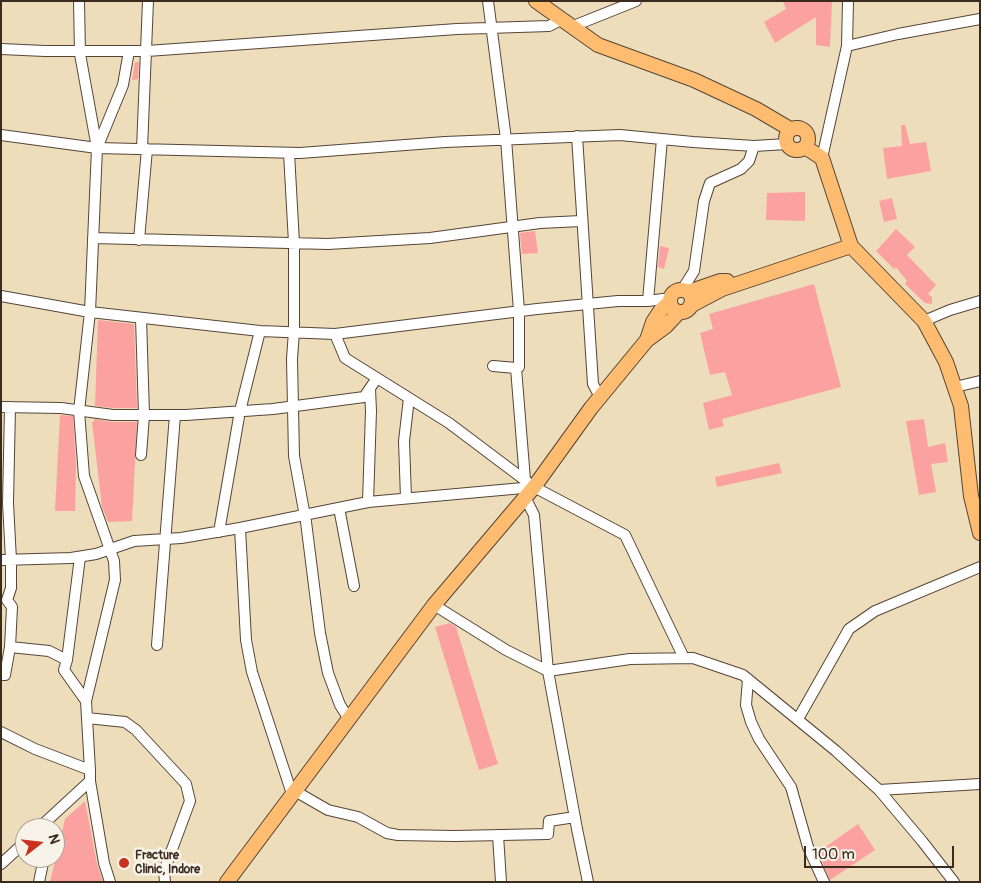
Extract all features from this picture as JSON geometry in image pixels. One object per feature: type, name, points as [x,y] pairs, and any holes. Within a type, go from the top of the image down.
[{"type":"main road","points":[[536,1],[598,45],[694,80],[756,109],[790,129]]},
{"type":"main road","points":[[805,147],[808,138],[806,132],[799,127],[790,129],[786,134],[789,147],[795,150],[805,147],[822,158],[851,246],[924,321],[946,362],[961,406],[971,496],[979,528]]},
{"type":"main road","points":[[227,882],[434,605],[647,340],[666,326],[680,300],[720,281],[748,280],[851,246]]},
{"type":"street","points":[[79,1],[80,51],[97,148],[90,312],[79,411],[84,476],[114,561],[115,580],[86,700],[90,781],[104,863],[110,882]]},
{"type":"street","points":[[139,240],[145,150],[148,1]]},
{"type":"street","points":[[488,1],[506,140],[519,311],[520,367]]},
{"type":"street","points":[[1,49],[147,51],[491,28],[549,26],[566,23],[636,1]]},
{"type":"street","points":[[822,158],[847,46],[848,1]]},
{"type":"street","points":[[847,46],[898,34],[980,19]]},
{"type":"street","points":[[97,148],[123,85],[128,51]]},
{"type":"street","points":[[1,135],[97,148],[289,153],[620,135],[754,146],[787,144]]},
{"type":"street","points":[[577,136],[593,384],[600,397]]},
{"type":"street","points":[[648,300],[662,139]]},
{"type":"street","points":[[1,296],[90,312],[141,318],[260,331],[335,334],[587,304],[618,301],[680,300],[694,271],[704,201],[710,183],[741,169],[749,161],[754,146]]},
{"type":"street","points":[[289,153],[294,243],[294,332],[292,359],[294,456],[305,515],[320,633],[328,673],[340,705],[349,718]]},
{"type":"street","points":[[93,238],[328,244],[430,238],[540,223],[581,221]]},
{"type":"street","points":[[924,321],[950,310],[980,301]]},
{"type":"street","points":[[141,318],[144,415],[141,455]]},
{"type":"street","points":[[220,532],[240,411],[260,331]]},
{"type":"street","points":[[335,334],[345,358],[449,423],[528,488],[625,535],[684,658]]},
{"type":"street","points":[[493,366],[516,368],[528,488],[534,515],[548,671],[574,817],[588,882]]},
{"type":"street","points":[[1,675],[5,675],[10,647],[12,607],[7,600],[11,588],[6,560],[8,503],[5,461],[6,407],[61,408],[114,415],[175,415],[240,411],[364,397],[377,378]]},
{"type":"street","points":[[955,388],[980,381]]},
{"type":"street","points":[[368,502],[372,411],[370,389]]},
{"type":"street","points":[[406,498],[404,441],[409,398]]},
{"type":"street","points":[[157,645],[175,415]]},
{"type":"street","points":[[6,560],[80,557],[134,541],[220,532],[368,502],[528,488]]},
{"type":"street","points":[[339,508],[354,586]]},
{"type":"street","points":[[240,528],[246,640],[252,672],[294,792],[328,810],[358,817],[387,833],[408,835],[548,834],[549,821],[574,817]]},
{"type":"street","points":[[80,557],[67,660],[64,670],[86,700]]},
{"type":"street","points":[[798,719],[848,629],[875,611],[980,567]]},
{"type":"street","points":[[434,605],[506,650],[548,671],[630,659],[694,658],[743,675],[836,751],[879,790],[954,882]]},
{"type":"street","points":[[10,647],[49,651],[67,660]]},
{"type":"street","points":[[748,679],[746,705],[751,722],[759,739],[790,786],[808,847],[824,882]]},
{"type":"street","points":[[87,718],[125,722],[136,730],[186,784],[190,801],[164,870],[165,882]]},
{"type":"street","points":[[1,732],[35,749],[90,770]]},
{"type":"street","points":[[50,818],[90,781]]},
{"type":"street","points":[[879,790],[980,784]]},
{"type":"street","points":[[498,835],[501,882]]},
{"type":"street","points":[[1,864],[15,851]]},
{"type":"street","points":[[39,882],[42,868]]},
{"type":"building","points":[[783,1],[832,1],[830,47],[816,45],[816,17],[775,43],[764,22],[786,9]]},
{"type":"building","points":[[135,62],[139,62],[138,79],[132,80]]},
{"type":"building","points":[[901,125],[905,125],[910,144],[926,142],[931,171],[887,179],[883,148],[902,146]]},
{"type":"building","points":[[805,192],[805,221],[766,220],[767,193]]},
{"type":"building","points":[[892,198],[897,219],[884,222],[879,201]]},
{"type":"building","points":[[896,229],[915,247],[907,255],[936,285],[928,294],[932,297],[932,304],[925,303],[905,284],[907,281],[896,267],[894,269],[876,251]]},
{"type":"building","points":[[535,231],[538,253],[522,254],[520,233]]},
{"type":"building","points":[[660,246],[669,248],[664,269],[658,267]]},
{"type":"building","points":[[814,284],[841,387],[722,419],[724,426],[709,430],[703,403],[732,395],[725,372],[710,375],[700,333],[713,329],[709,314]]},
{"type":"building","points":[[98,320],[134,324],[137,408],[95,406]]},
{"type":"building","points":[[60,415],[73,416],[76,464],[75,511],[55,511]]},
{"type":"building","points":[[94,419],[113,422],[137,422],[132,521],[108,522],[102,507],[92,422],[94,422]]},
{"type":"building","points":[[924,419],[928,447],[945,443],[948,462],[931,464],[936,492],[919,495],[906,421]]},
{"type":"building","points":[[779,463],[782,473],[717,487],[715,477]]},
{"type":"building","points":[[450,623],[456,627],[498,764],[479,770],[435,627]]},
{"type":"building","points":[[85,801],[97,864],[103,882],[50,882],[53,868],[65,868],[65,819]]},
{"type":"building","points":[[858,824],[875,850],[830,880],[818,852]]},
{"type":"place","name":"Fracture Clinic, Indore","points":[[124,863]]}]
